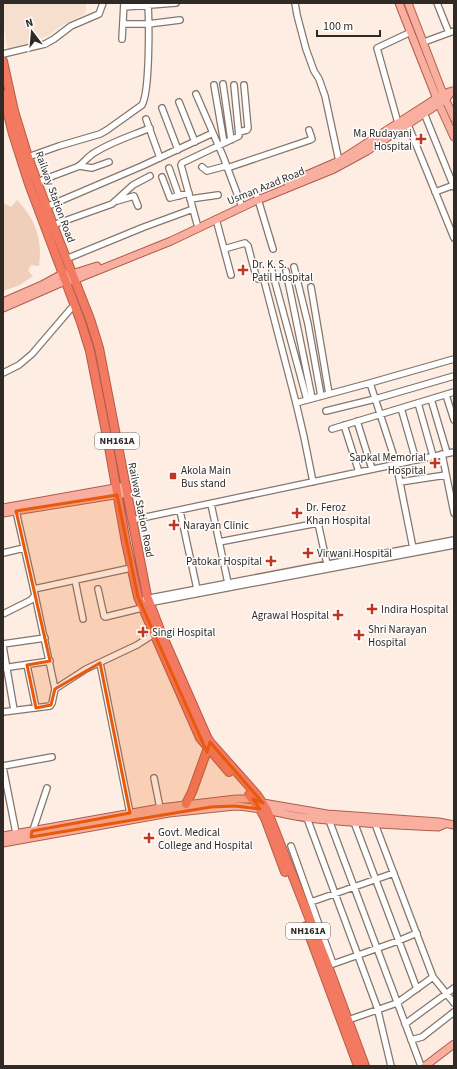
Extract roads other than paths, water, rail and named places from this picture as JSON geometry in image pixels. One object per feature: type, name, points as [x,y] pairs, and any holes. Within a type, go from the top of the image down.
[{"type":"highway","name":"Railway Station Road","points":[[3,61],[14,111],[28,157],[90,319],[99,348],[148,600],[209,745],[253,799]]},
{"type":"highway","name":"Railway Station Road","points":[[3,94],[13,134],[29,184],[63,278],[81,322],[90,351],[131,568],[140,604],[200,738],[209,745],[264,807]]},
{"type":"highway","points":[[186,804],[192,792],[209,745]]},
{"type":"highway","name":"NH161A","points":[[253,799],[264,807],[365,1066]]},
{"type":"highway","name":"NH161A","points":[[264,807],[268,825],[358,1066]]},
{"type":"main road","points":[[399,3],[441,99],[454,118]]},
{"type":"main road","points":[[408,3],[424,42],[454,137]]},
{"type":"main road","name":"Usman Azad Road","points":[[73,277],[169,238],[197,224],[339,161],[398,123],[424,113],[453,90]]},
{"type":"main road","name":"Usman Azad Road","points":[[257,198],[334,169],[367,151],[406,121],[441,99]]},
{"type":"main road","name":"Usman Azad Road","points":[[73,277],[171,241],[241,205]]},
{"type":"main road","points":[[3,308],[14,300],[63,278],[73,277]]},
{"type":"main road","points":[[3,302],[14,300]]},
{"type":"main road","points":[[3,513],[126,490]]},
{"type":"main road","points":[[3,508],[117,492]]},
{"type":"main road","points":[[3,843],[31,834],[130,813],[225,799],[253,799]]},
{"type":"main road","points":[[3,836],[16,833],[31,834],[205,808],[235,806],[264,807],[327,814],[439,822],[454,825]]},
{"type":"main road","points":[[264,807],[307,818],[374,824],[438,827],[445,824]]},
{"type":"main road","points":[[426,1066],[454,1044]]},
{"type":"street","points":[[3,54],[45,44],[71,26],[99,14],[103,3]]},
{"type":"street","points":[[122,39],[124,5],[176,3]]},
{"type":"street","points":[[295,3],[306,49],[325,96],[339,161]]},
{"type":"street","points":[[424,42],[452,32],[438,3]]},
{"type":"street","points":[[28,157],[100,134],[142,105],[147,85],[148,4]]},
{"type":"street","points":[[123,24],[148,24],[180,20]]},
{"type":"street","points":[[398,123],[377,48],[411,32]]},
{"type":"street","points":[[223,84],[231,140]]},
{"type":"street","points":[[214,85],[224,143]]},
{"type":"street","points":[[197,224],[181,164],[239,136],[234,85]]},
{"type":"street","points":[[239,132],[247,130],[248,128],[244,86]]},
{"type":"street","points":[[196,94],[227,167],[241,205]]},
{"type":"street","points":[[179,102],[195,142]]},
{"type":"street","points":[[162,108],[178,150]]},
{"type":"street","points":[[424,113],[454,185],[436,192]]},
{"type":"street","points":[[146,119],[160,158]]},
{"type":"street","points":[[406,121],[454,238]]},
{"type":"street","points":[[37,182],[79,166],[89,156],[102,148],[150,128]]},
{"type":"street","points":[[202,167],[207,171],[227,167],[310,140],[312,139],[309,130]]},
{"type":"street","points":[[46,207],[213,134]]},
{"type":"street","points":[[79,166],[92,168],[109,162]]},
{"type":"street","points":[[169,168],[179,196]]},
{"type":"street","points":[[115,202],[133,185],[150,176]]},
{"type":"street","points":[[162,177],[170,198],[179,196],[218,195]]},
{"type":"street","points":[[53,225],[134,196],[138,206]]},
{"type":"street","points":[[257,198],[273,250]]},
{"type":"street","points":[[66,259],[144,226],[193,209]]},
{"type":"street","points":[[216,219],[231,275]]},
{"type":"street","points":[[224,249],[245,243],[248,246],[256,276],[258,279],[264,280],[296,403],[313,482]]},
{"type":"street","points":[[294,267],[308,324],[322,396]]},
{"type":"street","points":[[272,271],[310,399]]},
{"type":"street","points":[[286,271],[310,399]]},
{"type":"street","points":[[311,287],[329,394]]},
{"type":"street","points":[[3,373],[19,365],[32,354],[74,305]]},
{"type":"street","points":[[296,403],[454,359]]},
{"type":"street","points":[[326,411],[375,399],[454,376]]},
{"type":"street","points":[[370,383],[396,464],[413,548]]},
{"type":"street","points":[[332,428],[454,392]]},
{"type":"street","points":[[446,395],[454,420]]},
{"type":"street","points":[[431,399],[444,454],[446,475],[452,496],[454,513]]},
{"type":"street","points":[[418,403],[433,456]]},
{"type":"street","points":[[400,408],[416,460]]},
{"type":"street","points":[[357,421],[372,469]]},
{"type":"street","points":[[344,425],[359,472]]},
{"type":"street","points":[[132,520],[454,452]]},
{"type":"street","points":[[400,482],[446,475]]},
{"type":"street","points":[[211,504],[228,583]]},
{"type":"street","points":[[3,712],[51,705],[55,689],[16,511]]},
{"type":"street","points":[[180,511],[197,589]]},
{"type":"street","points":[[219,542],[318,523],[327,564]]},
{"type":"street","points":[[98,589],[105,617],[148,600],[197,589],[454,540]]},
{"type":"street","points":[[148,600],[454,545]]},
{"type":"street","points":[[3,553],[24,548]]},
{"type":"street","points":[[34,589],[131,568]]},
{"type":"street","points":[[74,580],[83,619]]},
{"type":"street","points":[[3,614],[31,600],[35,595]]},
{"type":"street","points":[[55,689],[86,669],[137,645],[154,634]]},
{"type":"street","points":[[14,710],[5,668],[3,645],[45,638]]},
{"type":"street","points":[[5,668],[50,661]]},
{"type":"street","points":[[100,663],[130,813]]},
{"type":"street","points":[[27,665],[36,708]]},
{"type":"street","points":[[16,833],[3,767],[52,758]]},
{"type":"street","points":[[154,778],[160,808]]},
{"type":"street","points":[[31,834],[47,788]]},
{"type":"street","points":[[307,818],[378,1010],[391,1066]]},
{"type":"street","points":[[329,820],[420,1066]]},
{"type":"street","points":[[354,822],[417,989]]},
{"type":"street","points":[[374,824],[433,977],[454,1003]]},
{"type":"street","points":[[292,846],[332,964],[417,933]]},
{"type":"street","points":[[311,902],[394,873]]},
{"type":"street","points":[[348,1020],[397,1003],[433,977]]},
{"type":"street","points":[[405,1024],[454,988]]},
{"type":"street","points":[[411,1040],[422,1037],[454,1012]]},
{"type":"place","name":"Ma Rudayani Hospital","points":[[421,139]]},
{"type":"place","name":"Dr. K. S. Patil Hospital","points":[[243,270]]},
{"type":"place","name":"Sapkal Memorial Hospital","points":[[435,463]]},
{"type":"place","name":"Akola Main Bus stand","points":[[173,476]]},
{"type":"place","name":"Dr. Feroz Khan Hospital","points":[[297,513]]},
{"type":"place","name":"Narayan Clinic","points":[[174,525]]},
{"type":"place","name":"Virwani Hospital","points":[[308,553]]},
{"type":"place","name":"Patokar Hospital","points":[[271,561]]},
{"type":"place","name":"Indira Hospital","points":[[372,609]]},
{"type":"place","name":"Agrawal Hospital","points":[[338,615]]},
{"type":"place","name":"Singi Hospital","points":[[143,632]]},
{"type":"place","name":"Shri Narayan Hospital","points":[[359,635]]},
{"type":"place","name":"Govt. Medical College and Hospital","points":[[149,838]]}]
